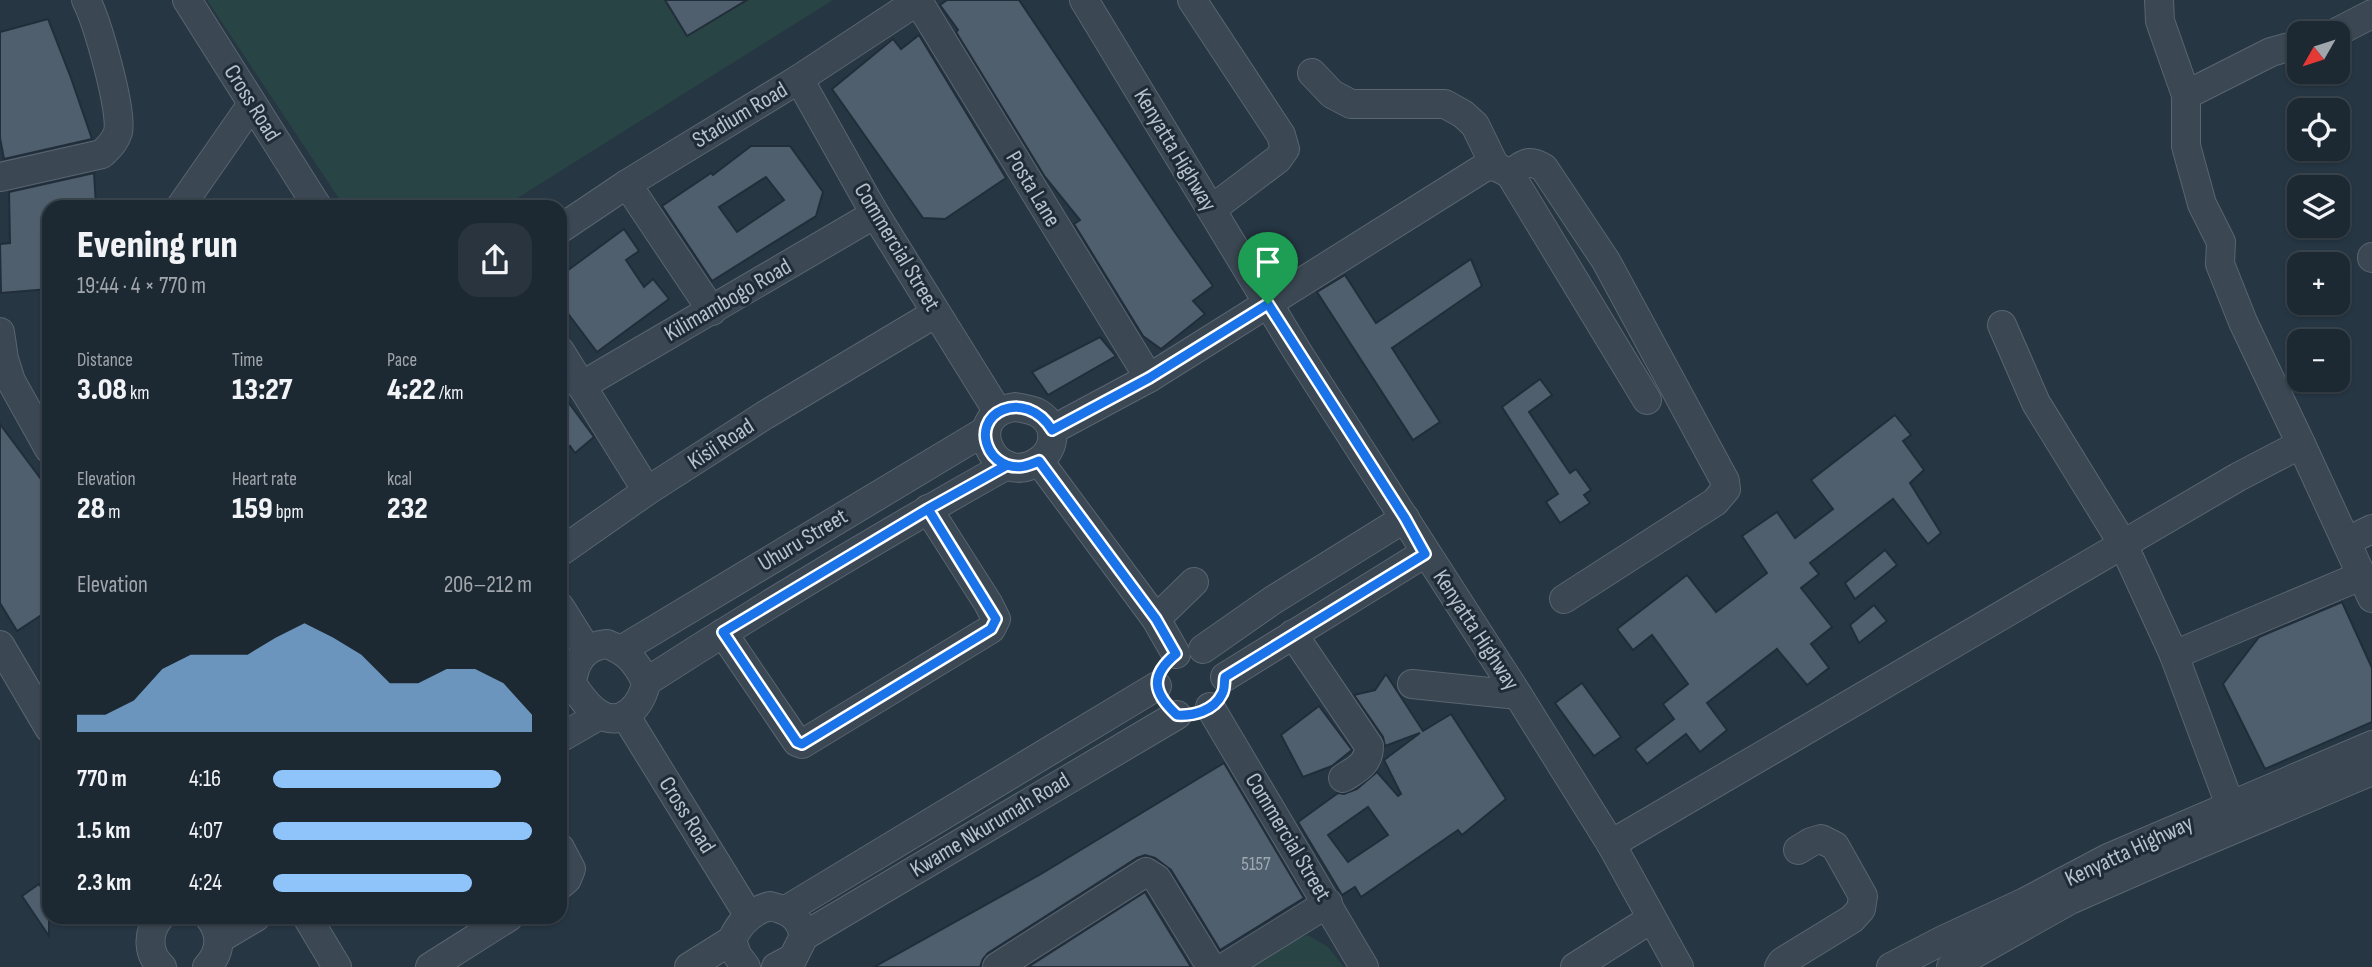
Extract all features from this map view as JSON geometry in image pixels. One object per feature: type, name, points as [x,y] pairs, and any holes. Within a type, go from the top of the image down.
[{"type":"street","points":[[0,177],[102,154],[113,144],[118,130],[117,103],[86,0]]},
{"type":"street","name":"Cross Road","points":[[187,0],[313,200]]},
{"type":"street","name":"Stadium Road","points":[[567,224],[800,79],[918,0]]},
{"type":"street","name":"Posta Lane","points":[[918,0],[1149,378]]},
{"type":"street","name":"Kenyatta Highway","points":[[1084,0],[1268,304],[1611,844],[1679,967]]},
{"type":"street","points":[[1192,0],[1281,135],[1285,149],[1278,159],[1212,209]]},
{"type":"street","points":[[2159,0],[2160,21],[2186,95],[2186,146],[2202,204],[2221,242],[2220,264],[2243,322],[2301,444],[2360,535],[2367,586],[2174,654]]},
{"type":"street","points":[[2350,26],[2372,15]]},
{"type":"street","points":[[2186,95],[2271,52],[2287,48]]},
{"type":"street","points":[[1312,73],[1332,94],[1351,104],[1445,104],[1463,114],[1475,125],[1647,400]]},
{"type":"street","name":"Commercial Street","points":[[800,79],[875,214],[936,313],[992,422]]},
{"type":"street","points":[[185,200],[252,103]]},
{"type":"street","points":[[1052,430],[1149,378],[1485,167],[1502,170],[1535,162],[1544,168],[1612,273],[1725,481],[1726,489],[1715,502],[1564,599]]},
{"type":"street","points":[[628,184],[712,311]]},
{"type":"street","name":"Kilimambogo Road","points":[[581,386],[875,214]]},
{"type":"street","name":"Kisii Road","points":[[567,547],[647,491],[765,415],[936,313]]},
{"type":"street","points":[[2002,325],[2036,403],[2123,544],[2174,654],[2230,805]]},
{"type":"street","points":[[0,331],[4,359],[12,381],[42,436]]},
{"type":"street","points":[[567,363],[647,491]]},
{"type":"street","points":[[1015,407],[1037,412],[1052,430],[1051,449],[1039,461],[1025,467],[1007,465],[996,459],[989,450],[992,422],[1015,407]]},
{"type":"street","name":"Uhuru Street","points":[[621,650],[992,422]]},
{"type":"street","points":[[1611,844],[2238,477],[2301,444]]},
{"type":"street","points":[[1039,461],[1156,619],[1189,652],[1219,664],[1225,677],[1223,694],[1210,707],[1196,713],[1177,715],[1164,703],[1157,687],[1157,674],[1167,662],[1189,652],[1405,518]]},
{"type":"street","name":"Uhuru Street","points":[[646,682],[723,632],[928,509],[1007,465]]},
{"type":"street","points":[[723,632],[797,742],[802,744],[991,629],[996,619],[928,509]]},
{"type":"street","points":[[1225,677],[1425,554]]},
{"type":"street","points":[[1156,619],[1194,582]]},
{"type":"street","points":[[567,618],[587,650]]},
{"type":"street","points":[[1293,634],[1369,746],[1369,756],[1364,764],[1343,778]]},
{"type":"street","points":[[567,685],[573,670],[587,650],[607,644],[632,658],[646,682],[642,701],[636,708],[612,715],[567,735]]},
{"type":"street","points":[[0,645],[42,708]]},
{"type":"street","points":[[1412,684],[1518,695]]},
{"type":"street","name":"Kwame Nkurumah Road","points":[[786,910],[1157,687]]},
{"type":"street","points":[[567,689],[588,707],[612,715]]},
{"type":"street","name":"Commercial Street","points":[[1210,707],[1364,967]]},
{"type":"street","name":"Cross Road","points":[[612,715],[749,916]]},
{"type":"street","name":"Kwame Nkurumah Road","points":[[804,936],[1177,715]]},
{"type":"street","name":"Kenyatta Highway","points":[[1891,967],[2108,858],[2372,745]]},
{"type":"street","name":"Kenyatta Highway","points":[[1951,967],[2070,900],[2372,771]]},
{"type":"street","points":[[1779,967],[1782,962],[1852,919],[1861,909],[1863,896],[1835,846],[1821,839],[1798,850]]},
{"type":"street","points":[[567,861],[571,869],[567,879]]},
{"type":"street","points":[[997,967],[1146,872],[1157,879],[1211,967]]},
{"type":"street","points":[[1225,967],[1328,903]]},
{"type":"street","points":[[689,967],[732,940],[741,923],[749,916],[771,906],[786,910],[800,923],[804,936],[793,958],[782,966]]},
{"type":"street","points":[[156,924],[151,932],[150,943],[152,953],[162,967]]},
{"type":"street","points":[[311,924],[337,967]]},
{"type":"street","points":[[430,967],[498,924]]},
{"type":"street","points":[[207,967],[218,950],[214,928]]},
{"type":"street","points":[[1575,967],[1658,930]]},
{"type":"street","name":"Kenyatta Highway","points":[[1658,930],[1700,967]]},
{"type":"street","points":[[732,940],[745,967]]},
{"type":"green space","points":[[207,0],[833,0],[515,200],[340,200]]},
{"type":"green space","points":[[1308,935],[1328,947],[1344,967],[1249,967],[1288,942]]},
{"type":"building","points":[[665,0],[747,0],[687,36]]},
{"type":"building","points":[[947,0],[1019,0],[1213,286],[1193,301],[1205,314],[1161,349],[1143,336],[1074,224],[1080,220],[1045,177],[956,32],[958,30],[940,5]]},
{"type":"building","points":[[48,19],[92,139],[4,159],[0,138],[0,32]]},
{"type":"building","points":[[919,35],[1006,178],[945,219],[923,218],[832,89],[893,39],[901,49]]},
{"type":"building","points":[[751,146],[790,146],[823,192],[816,216],[712,281],[662,206],[711,173],[713,175]],"holes":[[[766,177],[784,200],[737,232],[719,207]]]},
{"type":"building","points":[[94,173],[96,200],[42,200],[42,290],[1,293],[0,244],[10,243],[9,192]]},
{"type":"building","points":[[624,229],[639,251],[626,260],[644,287],[653,279],[669,299],[597,352],[567,312],[567,271]]},
{"type":"building","points":[[1471,259],[1482,286],[1392,348],[1440,422],[1413,440],[1317,292],[1345,275],[1376,323]]},
{"type":"building","points":[[1100,337],[1116,356],[1048,395],[1032,372]]},
{"type":"building","points":[[1540,379],[1552,395],[1529,412],[1570,473],[1576,469],[1591,490],[1584,495],[1590,503],[1560,523],[1546,502],[1558,494],[1502,407]]},
{"type":"building","points":[[567,400],[594,437],[575,453],[570,446],[567,448]]},
{"type":"building","points":[[1895,415],[1911,435],[1903,441],[1924,470],[1910,483],[1941,533],[1928,544],[1893,499],[1810,563],[1819,574],[1801,588],[1832,627],[1811,644],[1829,668],[1807,685],[1777,649],[1707,703],[1727,730],[1700,752],[1686,734],[1647,764],[1635,749],[1674,719],[1663,704],[1688,684],[1652,635],[1633,650],[1617,629],[1687,575],[1716,612],[1767,573],[1742,536],[1777,512],[1795,538],[1833,509],[1811,480]]},
{"type":"building","points":[[0,424],[42,481],[42,615],[17,631],[0,603]]},
{"type":"building","points":[[1885,550],[1897,565],[1855,599],[1845,583]]},
{"type":"building","points":[[2342,602],[2372,668],[2372,722],[2265,769],[2223,684],[2259,637]]},
{"type":"building","points":[[1874,605],[1887,621],[1859,643],[1850,625]]},
{"type":"building","points":[[1386,674],[1423,731],[1451,714],[1506,799],[1462,835],[1458,830],[1361,897],[1355,887],[1342,895],[1298,822],[1338,793],[1344,794],[1357,789],[1377,772],[1398,796],[1401,794],[1384,760],[1420,733],[1385,746],[1383,737],[1354,695],[1375,690]],"holes":[[[1368,807],[1388,835],[1348,862],[1328,835]]]},
{"type":"building","points":[[1582,683],[1621,737],[1594,756],[1555,703]]},
{"type":"building","points":[[1319,706],[1352,750],[1332,766],[1303,777],[1281,735]]},
{"type":"building","points":[[1224,763],[1304,898],[1220,950],[1171,870],[1155,858],[1145,855],[988,953],[980,967],[874,967],[1041,874]]},
{"type":"building","points":[[39,884],[42,888],[42,924],[49,924],[49,936],[22,896]]},
{"type":"building","points":[[1145,892],[1191,967],[1028,967]]},
{"type":"route","points":[[1268,304],[1149,378],[1052,430],[1037,412],[1015,407],[998,412],[985,431],[986,441],[996,459],[1007,465],[928,509],[988,603],[996,619],[991,629],[802,744],[797,742],[723,632],[928,509],[1007,465],[1025,467],[1039,461],[1156,619],[1176,654],[1157,674],[1157,687],[1164,703],[1177,715],[1196,713],[1210,707],[1223,694],[1225,677],[1425,554],[1405,518],[1268,304]]}]
